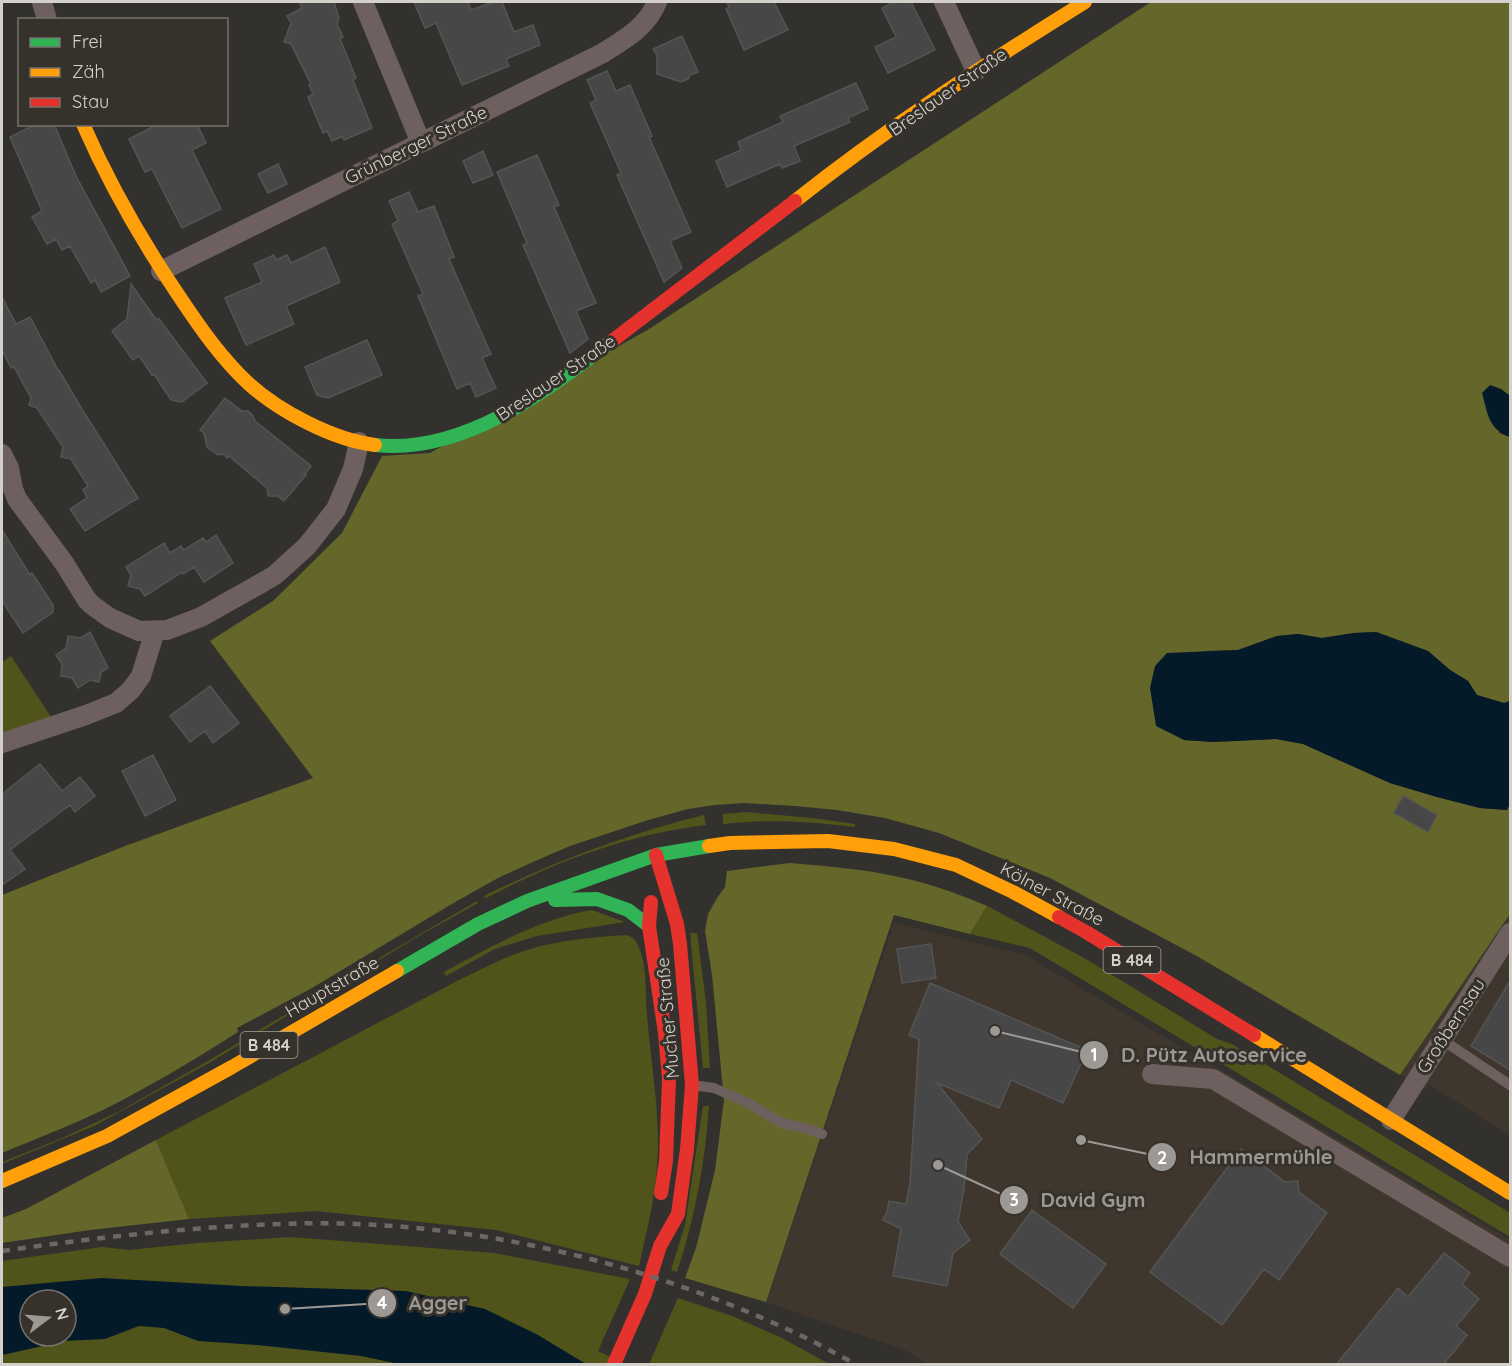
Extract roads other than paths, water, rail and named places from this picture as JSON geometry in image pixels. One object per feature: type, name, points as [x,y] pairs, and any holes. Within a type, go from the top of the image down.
[{"type":"main road","name":"Breslauer Straße","points":[[84,126],[123,206],[161,271],[206,337],[256,390],[296,417],[332,434],[359,442],[385,446],[423,444],[466,433],[498,419],[563,378],[695,280],[834,171],[976,71],[1085,2]]},
{"type":"main road","name":"Kölner Straße","points":[[656,855],[730,843],[828,841],[894,849],[956,866],[1013,892],[1086,932],[1510,1193]]},
{"type":"main road","name":"Hauptstraße","points":[[2,1181],[107,1136],[232,1067],[478,924],[527,901],[656,855]]},
{"type":"main road","name":"Mucher Straße","points":[[656,855],[649,926],[665,1033],[669,1079],[666,1161],[659,1212],[660,1246]]},
{"type":"main road","name":"Mucher Straße","points":[[614,1365],[645,1294],[660,1246],[678,1214],[687,1149],[692,1085],[677,924],[656,855]]},
{"type":"main road","name":"B 484","points":[[527,901],[597,899],[628,910],[649,926]]},
{"type":"street","points":[[42,2],[46,18]]},
{"type":"street","points":[[363,2],[421,143]]},
{"type":"street","name":"Grünberger Straße","points":[[161,271],[603,53],[632,35],[643,24],[657,2]]},
{"type":"street","points":[[944,2],[976,71]]},
{"type":"street","points":[[2,454],[9,468],[17,499],[64,563],[87,600],[110,618],[128,627],[139,631],[155,631],[168,630],[201,617],[227,603],[275,575],[307,546],[336,509],[353,469],[359,442]]},
{"type":"street","points":[[2,743],[86,716],[116,703],[131,690],[141,675],[155,631]]},
{"type":"street","name":"Großbernsau","points":[[1391,1119],[1510,933]]},
{"type":"street","points":[[1152,1074],[1213,1079],[1510,1257]]},
{"type":"lane","points":[[1441,1039],[1510,1085]]},
{"type":"lane","points":[[692,1085],[714,1088],[748,1103],[781,1123],[822,1134]]},
{"type":"water","points":[[1490,385],[1510,396],[1510,437],[1497,430],[1490,420],[1482,393]]},
{"type":"water","points":[[1376,632],[1428,651],[1450,670],[1468,681],[1477,695],[1504,703],[1510,701],[1510,804],[1507,810],[1480,808],[1390,783],[1303,744],[1276,739],[1213,742],[1184,740],[1156,726],[1150,688],[1155,666],[1167,653],[1238,650],[1277,636],[1298,634],[1322,638]]},
{"type":"water","points":[[101,1278],[242,1286],[406,1291],[485,1309],[538,1335],[586,1364],[399,1364],[361,1356],[198,1341],[164,1328],[139,1326],[105,1339],[78,1340],[78,1288],[18,1288],[18,1348],[34,1348],[2,1355],[2,1287]]},
{"type":"railway","points":[[2,1251],[141,1234],[281,1224],[348,1224],[415,1228],[482,1236],[549,1249],[679,1286],[743,1310],[804,1337],[856,1364]]},
{"type":"place","name":"D. Pütz Autoservice","points":[[995,1031]]},
{"type":"place","name":"Hammermühle","points":[[1081,1140]]},
{"type":"place","name":"David Gym","points":[[938,1165]]},
{"type":"place","name":"Agger","points":[[285,1309]]}]
